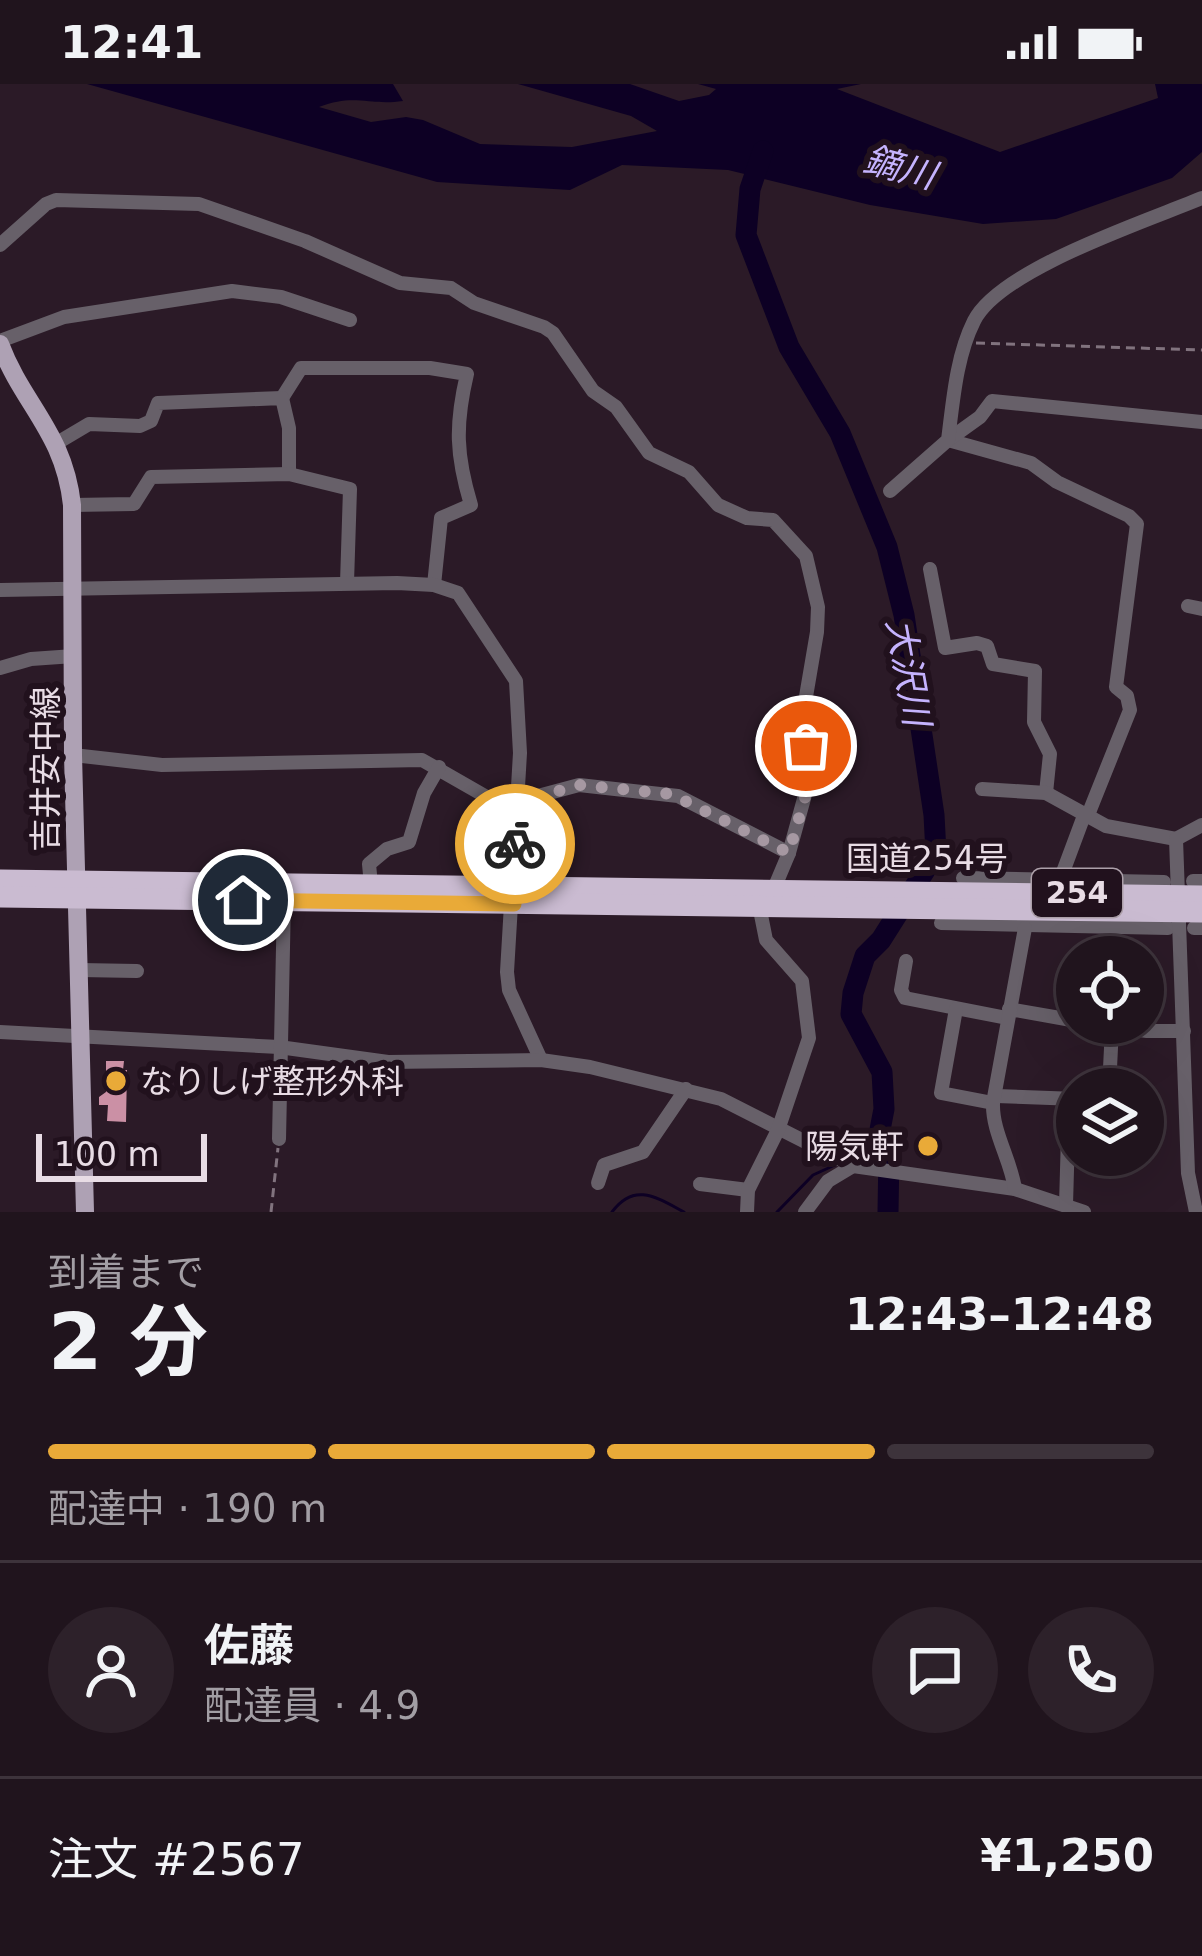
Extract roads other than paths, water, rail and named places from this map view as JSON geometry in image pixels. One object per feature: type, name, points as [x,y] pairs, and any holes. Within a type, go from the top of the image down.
[{"type":"highway","name":"254","points":[[0,880],[76,890]]},
{"type":"highway","name":"国道254号","points":[[76,890],[371,885],[514,895]]},
{"type":"highway","name":"254","points":[[0,897],[76,890]]},
{"type":"highway","name":"国道254号","points":[[76,890],[284,900],[514,895],[1189,904]]},
{"type":"highway","name":"国道254号","points":[[949,900],[1100,910],[1189,904]]},
{"type":"main road","name":"吉井安中線","points":[[0,342],[4,367],[57,443],[67,469],[71,505],[85,1212]]},
{"type":"street","points":[[948,440],[954,392],[975,317],[1028,272],[1202,198]]},
{"type":"street","points":[[0,245],[56,200],[199,204],[323,248],[400,283],[451,287],[474,303],[553,333],[593,392],[616,407],[649,453],[689,472],[718,505],[747,518],[773,520],[806,556],[818,607],[802,720],[806,794],[789,853],[766,898],[766,940],[802,981],[809,1029],[778,1130],[748,1190],[747,1212]]},
{"type":"street","points":[[0,342],[64,317],[232,291],[281,297],[350,320]]},
{"type":"street","points":[[281,398],[301,368],[430,368],[467,374],[458,415],[458,462],[471,505],[441,518],[434,585]]},
{"type":"street","points":[[57,443],[89,424],[140,426],[151,421],[158,403],[281,398]]},
{"type":"street","points":[[281,398],[290,428],[290,474]]},
{"type":"street","points":[[890,490],[980,417],[992,401],[1202,422]]},
{"type":"street","points":[[948,440],[1030,464],[1137,524],[1116,687],[1127,696],[1130,710],[1060,880]]},
{"type":"street","points":[[71,505],[134,504],[151,477],[290,474],[350,489],[347,583]]},
{"type":"street","points":[[930,568],[945,648],[977,643],[987,646],[994,664],[1035,670],[1034,722],[1050,754],[1046,793]]},
{"type":"street","points":[[0,590],[347,583],[434,585],[458,593],[516,681],[520,753],[507,954],[509,990],[541,1060]]},
{"type":"street","points":[[0,668],[74,656]]},
{"type":"street","points":[[73,755],[162,765],[405,758],[439,767],[485,796],[515,804],[579,785],[671,794],[789,853]]},
{"type":"street","points":[[371,885],[370,865],[376,857],[409,842],[424,793],[439,767]]},
{"type":"street","points":[[982,789],[1046,793],[1106,826],[1176,839],[1202,825]]},
{"type":"street","points":[[1176,839],[1189,904],[1184,1031],[1194,1071],[1188,1173],[1196,1212]]},
{"type":"street","points":[[949,900],[1060,880],[1189,904]]},
{"type":"street","points":[[279,1139],[284,900]]},
{"type":"street","points":[[949,900],[1025,928],[1064,927],[1189,904]]},
{"type":"street","points":[[1064,927],[1100,910]]},
{"type":"street","points":[[1016,1189],[992,1116],[1025,928]]},
{"type":"street","points":[[906,961],[902,996],[956,1009],[1056,1019]]},
{"type":"street","points":[[80,970],[137,971]]},
{"type":"street","points":[[956,1009],[941,1093],[994,1100],[1056,1099]]},
{"type":"street","points":[[1164,1029],[1184,1031]]},
{"type":"street","points":[[0,1033],[279,1047],[388,1062],[541,1060],[590,1066],[721,1099],[851,1166],[1016,1189],[1048,1205],[1084,1212]]},
{"type":"street","points":[[598,1184],[604,1165],[643,1152],[686,1089]]},
{"type":"street","points":[[805,1212],[828,1181],[851,1166]]},
{"type":"street","points":[[1066,1205],[1068,1176]]},
{"type":"street","points":[[700,1184],[748,1190]]},
{"type":"water","name":"鏑川","points":[[87,84],[393,84],[403,101],[342,101],[319,107],[371,122],[406,117],[423,120],[480,144],[572,147],[657,131],[631,116],[518,84],[630,84],[679,101],[716,89],[698,84],[861,84],[837,89],[1000,152],[1158,98],[1155,84],[1202,84],[1202,152],[1172,178],[1056,219],[983,224],[870,205],[728,170],[622,165],[570,190],[437,182]]},
{"type":"waterway","name":"大沢川","points":[[763,151],[750,189],[746,235],[789,347],[840,433],[887,547],[904,615],[934,815],[936,853],[881,940],[865,956],[853,993],[851,1014],[882,1072],[884,1109],[879,1135],[889,1152],[888,1212]]},
{"type":"waterway","points":[[849,1158],[871,1147],[879,1135]]},
{"type":"waterway","points":[[777,1212],[813,1175],[835,1165]]},
{"type":"waterway","points":[[612,1212],[637,1195],[655,1197],[684,1212]]},
{"type":"place","name":"なりしげ整形外科","points":[[116,1081]]},
{"type":"place","name":"陽気軒","points":[[928,1146]]}]
